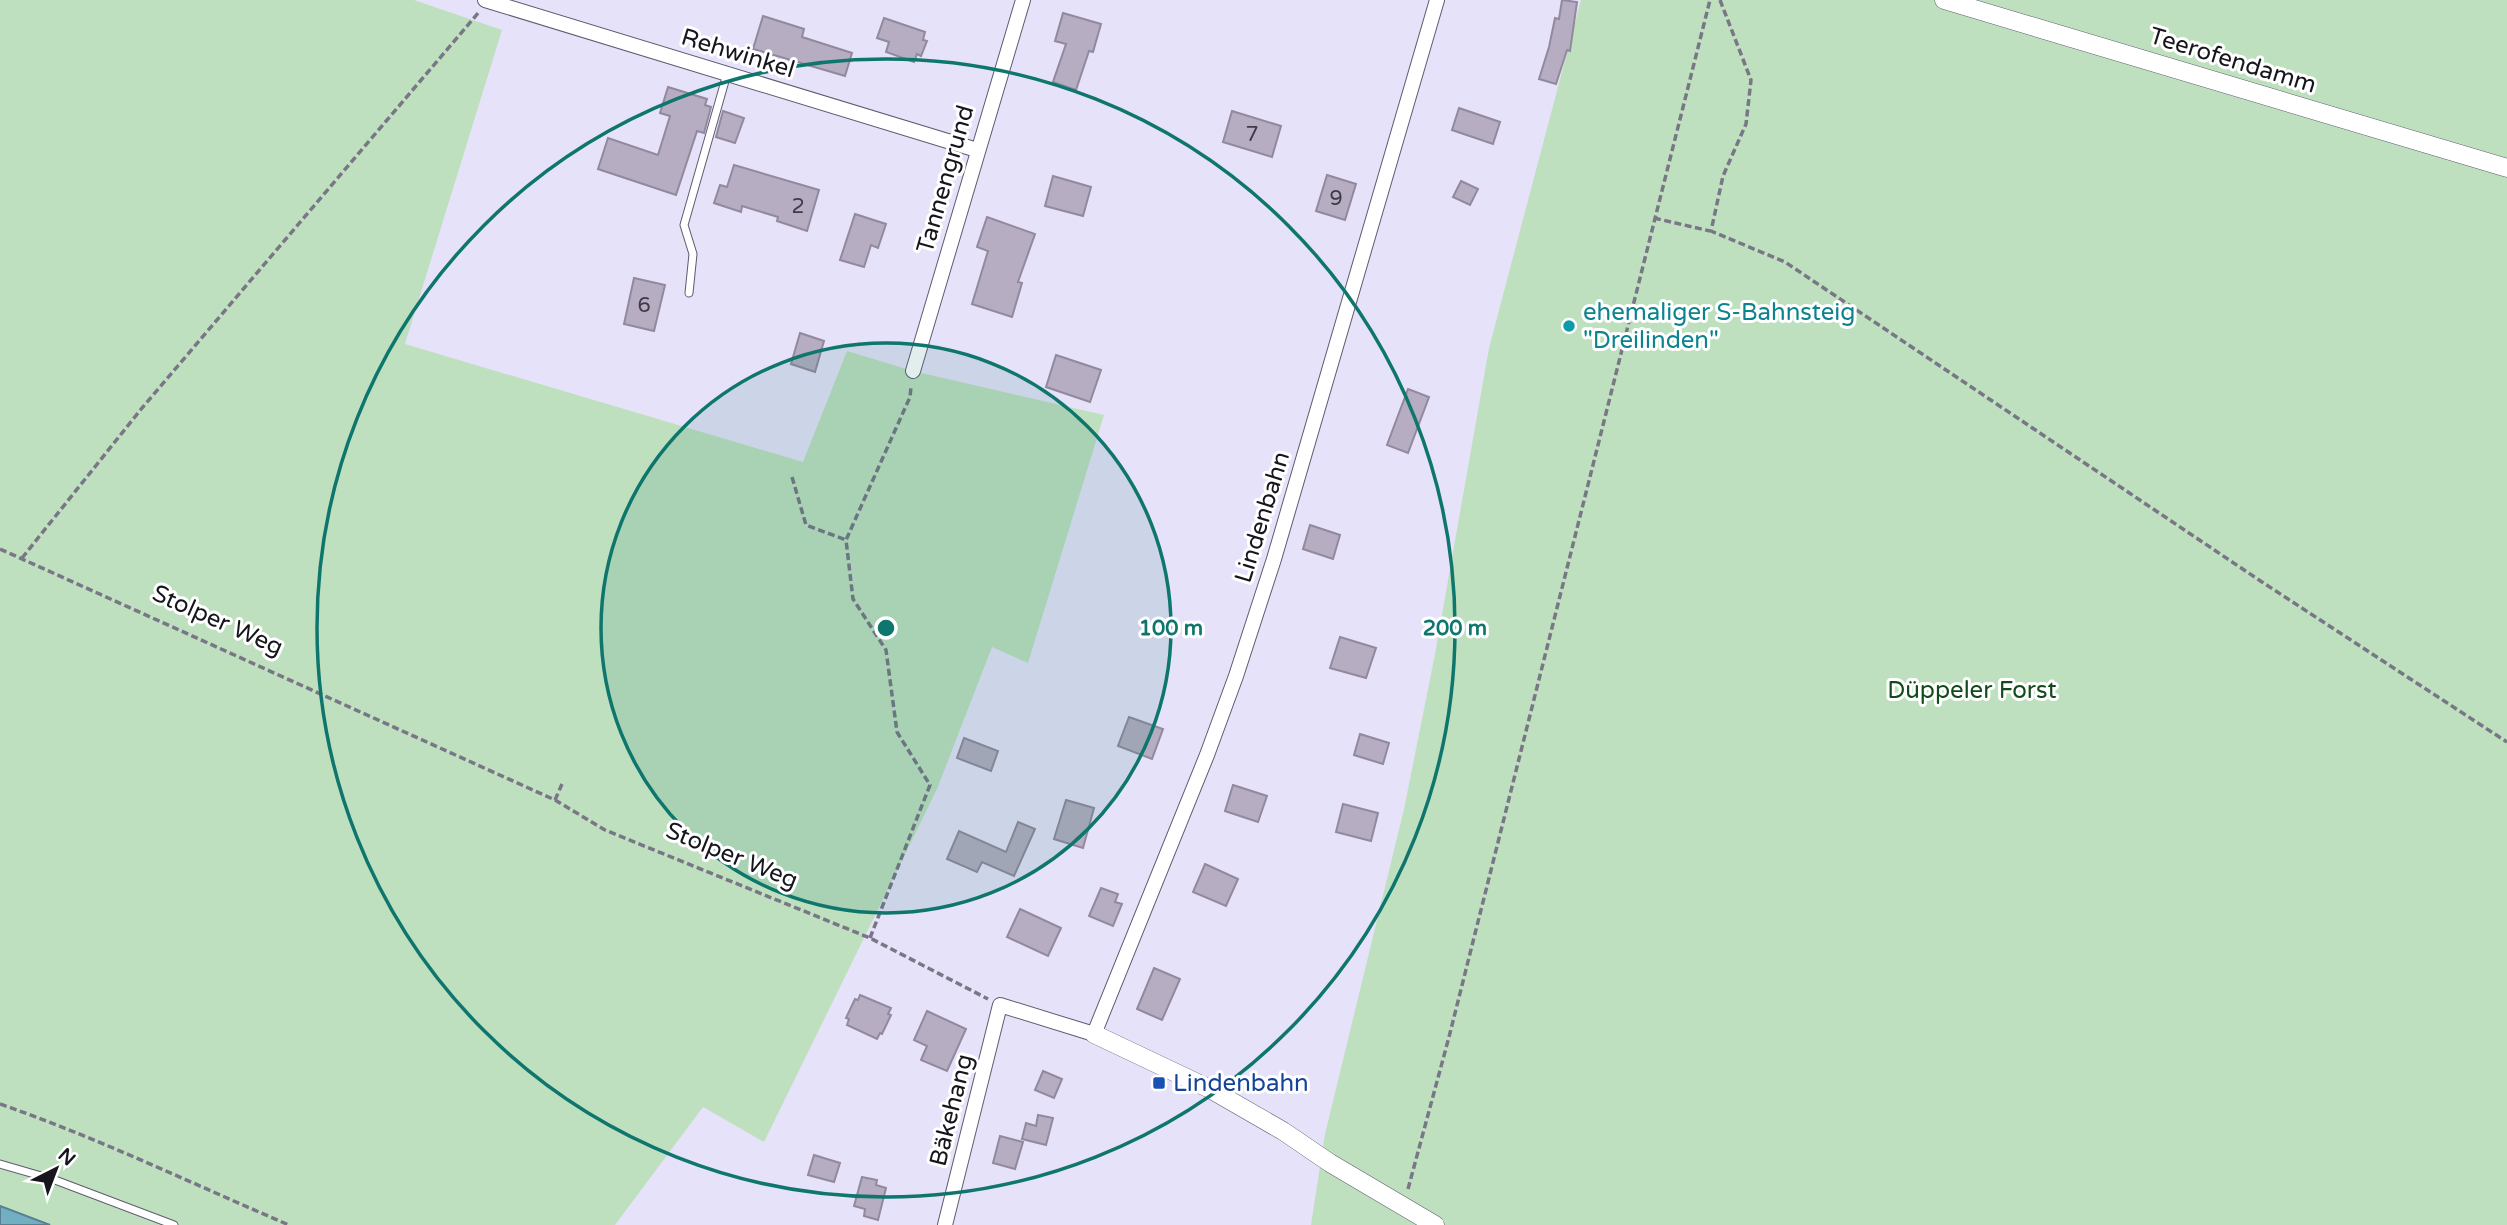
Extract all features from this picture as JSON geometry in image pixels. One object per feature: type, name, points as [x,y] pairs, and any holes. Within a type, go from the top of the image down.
[{"type":"street","name":"Tannengrund","points":[[913,371],[1023,0]]},
{"type":"street","name":"Lindenbahn","points":[[1094,1034],[1236,677],[1274,559],[1437,0]]},
{"type":"street","name":"Teerofendamm","points":[[1944,0],[2507,168]]},
{"type":"street","name":"Rehwinkel","points":[[487,1],[977,150]]},
{"type":"street","points":[[1000,1005],[1094,1034],[1210,1089],[1435,1225]]},
{"type":"street","name":"Bäkehang","points":[[945,1225],[1000,1005]]},
{"type":"lane","points":[[690,293],[693,254],[684,225],[727,73]]},
{"type":"lane","points":[[0,1164],[55,1180],[174,1225]]},
{"type":"path","points":[[1403,1206],[1710,0]]},
{"type":"path","points":[[1711,231],[1723,176],[1746,124],[1751,80],[1720,0]]},
{"type":"path","points":[[22,558],[142,408],[487,1]]},
{"type":"path","points":[[1654,218],[1711,231],[1785,262],[2262,582],[2507,742]]},
{"type":"path","points":[[870,938],[930,785],[897,732],[886,650],[853,599],[846,540],[911,397],[913,371]]},
{"type":"path","points":[[792,477],[806,525],[846,540]]},
{"type":"path","name":"Stolper Weg","points":[[0,549],[555,800],[605,830],[870,938],[1000,1005]]},
{"type":"path","points":[[555,800],[562,784]]},
{"type":"path","points":[[0,1104],[66,1127],[289,1225]]},
{"type":"green space","points":[[0,0],[414,0],[502,30],[405,344],[803,462],[847,351],[913,371],[1104,415],[1028,663],[992,647],[937,789],[764,1142],[703,1107],[615,1225],[50,1225],[0,1206]]},
{"type":"green space","name":"Düppeler Forst","points":[[1581,0],[2507,0],[2507,1225],[1311,1225],[1325,1134],[1404,809],[1435,654],[1489,348]]},
{"type":"water","points":[[0,1206],[50,1225],[0,1225]]},
{"type":"building","points":[[1562,0],[1577,2],[1570,51],[1567,50],[1556,84],[1539,79],[1555,18],[1559,19]]},
{"type":"building","points":[[1063,13],[1101,24],[1093,52],[1089,51],[1076,90],[1053,82],[1066,44],[1055,41]]},
{"type":"building","points":[[763,16],[804,29],[802,37],[852,53],[845,76],[753,49]]},
{"type":"building","points":[[884,18],[925,32],[923,40],[927,41],[921,56],[917,54],[914,62],[886,52],[889,42],[877,38]]},
{"type":"building","points":[[668,87],[707,99],[705,105],[711,107],[704,133],[697,131],[676,195],[598,169],[608,138],[658,155],[670,116],[660,113]]},
{"type":"building","points":[[1459,108],[1500,122],[1493,144],[1452,130]]},
{"type":"building","points":[[723,111],[744,118],[735,143],[716,137]]},
{"type":"building","points":[[1232,111],[1281,126],[1272,157],[1223,142]]},
{"type":"building","points":[[734,165],[819,190],[807,231],[777,221],[778,217],[742,206],[741,212],[714,203],[720,185],[727,187]]},
{"type":"building","points":[[1327,175],[1356,184],[1345,220],[1316,211]]},
{"type":"building","points":[[1053,176],[1091,187],[1083,216],[1045,206]]},
{"type":"building","points":[[1461,181],[1478,189],[1470,205],[1453,197]]},
{"type":"building","points":[[855,214],[886,224],[878,248],[871,245],[864,267],[840,260]]},
{"type":"building","points":[[987,217],[1035,234],[1018,282],[1022,283],[1012,317],[972,304],[988,251],[977,247]]},
{"type":"building","points":[[634,278],[665,285],[654,331],[624,324]]},
{"type":"building","points":[[800,333],[824,341],[815,372],[791,364]]},
{"type":"building","points":[[1056,355],[1101,370],[1090,402],[1046,387]]},
{"type":"building","points":[[1408,389],[1429,397],[1408,453],[1387,445]]},
{"type":"building","points":[[1310,525],[1340,535],[1333,559],[1303,549]]},
{"type":"building","points":[[1340,637],[1376,648],[1366,678],[1330,668]]},
{"type":"building","points":[[1129,717],[1163,729],[1152,759],[1118,746]]},
{"type":"building","points":[[1360,734],[1389,743],[1383,764],[1354,755]]},
{"type":"building","points":[[964,738],[998,751],[991,771],[957,758]]},
{"type":"building","points":[[1233,785],[1267,796],[1258,822],[1225,811]]},
{"type":"building","points":[[1066,800],[1094,808],[1083,848],[1054,839]]},
{"type":"building","points":[[1343,804],[1378,813],[1371,841],[1336,832]]},
{"type":"building","points":[[1018,822],[1035,829],[1014,876],[982,862],[977,872],[947,859],[959,831],[1006,852]]},
{"type":"building","points":[[1205,864],[1238,879],[1226,906],[1193,892]]},
{"type":"building","points":[[1101,888],[1118,894],[1115,902],[1122,904],[1113,926],[1089,916]]},
{"type":"building","points":[[1020,909],[1061,928],[1048,956],[1007,937]]},
{"type":"building","points":[[1154,968],[1180,979],[1162,1020],[1137,1009]]},
{"type":"building","points":[[860,995],[891,1008],[888,1014],[891,1015],[877,1039],[847,1025],[849,1019],[846,1018],[855,999],[858,1000]]},
{"type":"building","points":[[927,1011],[966,1029],[947,1071],[921,1060],[927,1046],[914,1040]]},
{"type":"building","points":[[1043,1071],[1062,1079],[1054,1098],[1035,1090]]},
{"type":"building","points":[[1038,1115],[1053,1118],[1046,1145],[1022,1139],[1026,1123],[1036,1126]]},
{"type":"building","points":[[1000,1136],[1023,1142],[1015,1169],[993,1163]]},
{"type":"building","points":[[814,1155],[840,1163],[834,1182],[808,1175]]},
{"type":"building","points":[[862,1177],[877,1180],[876,1185],[886,1188],[878,1220],[864,1216],[865,1209],[854,1206]]},
{"type":"place","name":"ehemaliger S-Bahnsteig \"Dreilinden\"","points":[[1569,326]]},
{"type":"place","name":"Lindenbahn","points":[[1159,1083]]}]
